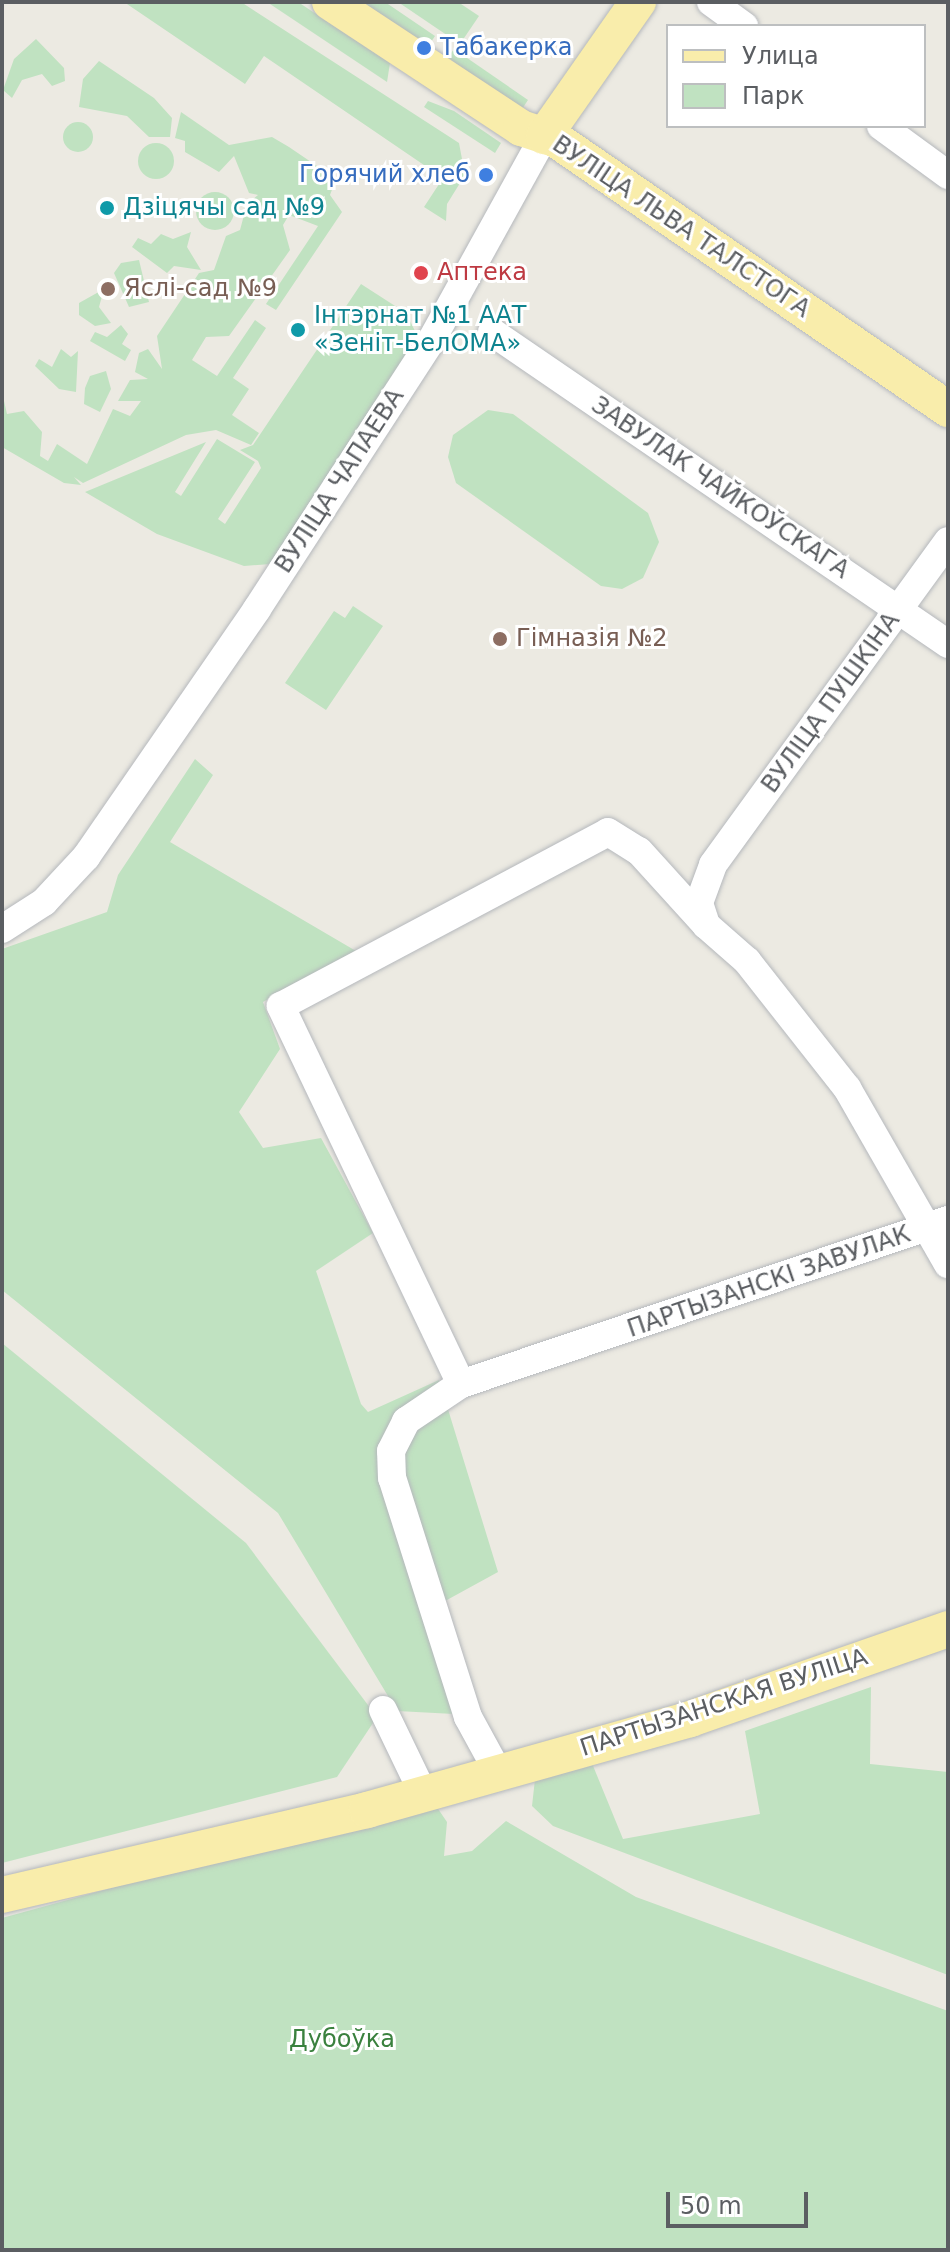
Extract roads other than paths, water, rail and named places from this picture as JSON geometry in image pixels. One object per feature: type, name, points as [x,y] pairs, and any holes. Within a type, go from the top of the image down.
[{"type":"main road","name":"ВУЛІЦА ЛЬВА ТАЛСТОГА","points":[[330,2],[521,128],[544,136],[948,409]]},
{"type":"main road","name":"ВУЛІЦА ЧАПАЕВА","points":[[544,136],[638,2]]},
{"type":"main road","name":"ПАРТЫЗАНСКАЯ ВУЛІЦА","points":[[2,1895],[423,1793],[690,1719],[948,1629]]},
{"type":"street","points":[[711,2],[741,24]]},
{"type":"street","points":[[884,128],[948,175]]},
{"type":"street","name":"ВУЛІЦА ЧАПАЕВА","points":[[2,929],[30,912],[94,846],[262,603],[431,341],[544,136]]},
{"type":"street","name":"ЗАВУЛАК ЧАЙКОЎСКАГА","points":[[492,332],[948,644]]},
{"type":"street","name":"ВУЛІЦА ПУШКІНА","points":[[713,865],[948,541]]},
{"type":"street","name":"ПАРТЫЗАНСКІ ЗАВУЛАК","points":[[461,1384],[281,1006],[608,832],[639,851],[706,925],[747,961],[823,1055],[938,1223],[461,1384],[406,1421],[391,1451],[392,1478],[468,1717],[498,1772]]},
{"type":"street","points":[[663,877],[713,865]]},
{"type":"street","points":[[706,925],[699,894],[713,865]]},
{"type":"street","points":[[938,1223],[948,1264]]},
{"type":"street","points":[[383,1710],[423,1793]]},
{"type":"place","name":"Табакерка","points":[[424,48]]},
{"type":"place","name":"Горячий хлеб","points":[[486,175]]},
{"type":"place","name":"Дзіцячы сад №9","points":[[107,208]]},
{"type":"place","name":"Аптека","points":[[421,273]]},
{"type":"place","name":"Яслі-сад №9","points":[[108,289]]},
{"type":"place","name":"Інтэрнат №1 ААТ «Зеніт-БелОМА»","points":[[298,330]]},
{"type":"place","name":"Гімназія №2","points":[[500,639]]},
{"type":"park label","name":"Дубоўка","points":[[342,2040]]}]
